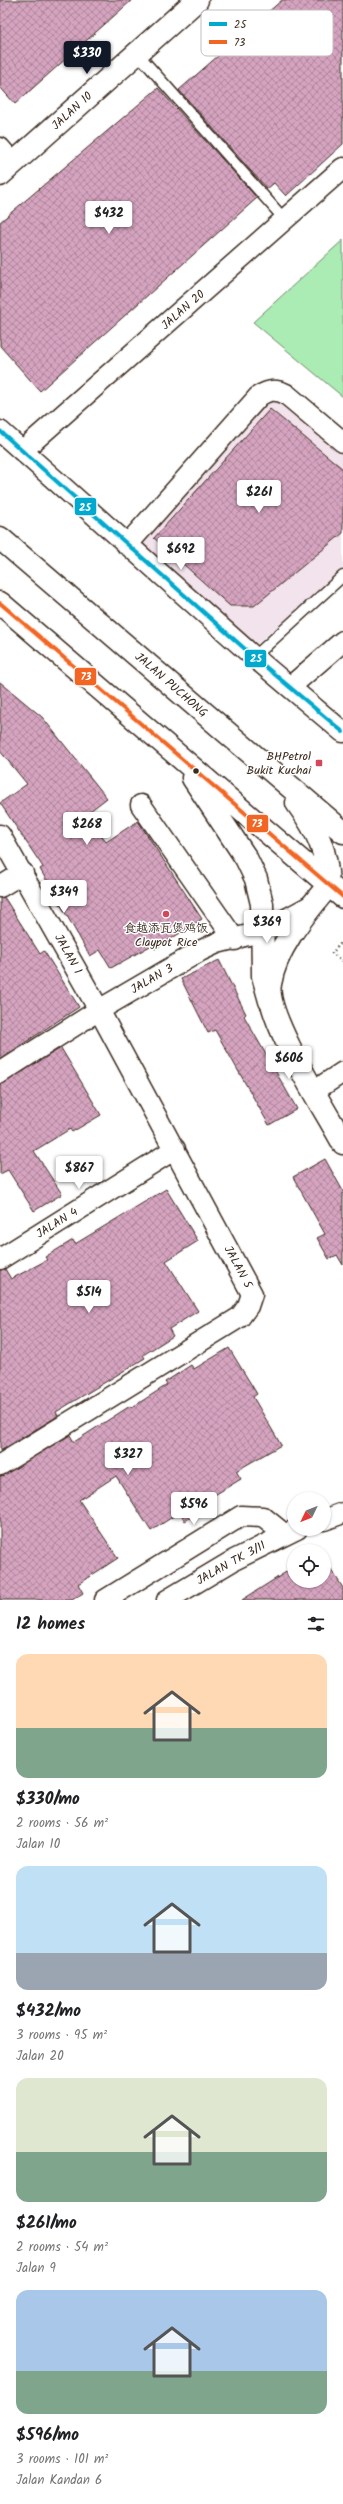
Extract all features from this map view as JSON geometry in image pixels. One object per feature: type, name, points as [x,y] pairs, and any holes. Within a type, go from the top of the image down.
[{"type":"main road","name":"JALAN 10","points":[[4,162],[137,53],[198,0]]},
{"type":"main road","name":"JALAN PUCHONG","points":[[0,538],[343,832]]},
{"type":"main road","points":[[0,603],[338,888]]},
{"type":"main road","points":[[166,744],[195,780],[246,858],[256,879],[262,904],[264,931],[262,953],[263,976],[270,1001],[281,1030],[343,1143]]},
{"type":"main road","points":[[276,775],[320,838],[327,861],[338,888]]},
{"type":"main road","points":[[270,1001],[269,985],[278,960],[291,936],[314,904],[338,888]]},
{"type":"street","name":"JALAN 20","points":[[22,451],[343,168]]},
{"type":"street","points":[[127,545],[259,396],[268,390],[278,390],[286,394],[343,442]]},
{"type":"street","points":[[0,431],[254,657],[343,732]]},
{"type":"street","points":[[290,687],[343,641]]},
{"type":"street","points":[[141,806],[235,940]]},
{"type":"street","name":"JALAN 1","points":[[0,835],[23,873],[99,1010]]},
{"type":"street","points":[[0,887],[23,873]]},
{"type":"street","name":"JALAN 3","points":[[0,1073],[99,1010],[200,951],[218,943],[235,940],[264,931],[314,904]]},
{"type":"street","name":"JALAN 5","points":[[0,1465],[240,1317],[248,1306],[252,1294],[99,1010]]},
{"type":"street","points":[[314,1090],[343,1072]]},
{"type":"street","name":"JALAN 4","points":[[0,1259],[175,1149]]},
{"type":"street","points":[[331,1517],[343,1513]]},
{"type":"street","points":[[105,1600],[241,1516],[263,1517],[287,1529]]},
{"type":"street","name":"JALAN TK 3/11","points":[[168,1600],[234,1560],[287,1533]]},
{"type":"lane","points":[[137,53],[285,220]]},
{"type":"lane","points":[[254,657],[343,576]]},
{"type":"path","points":[[343,940],[332,953],[343,962]]},
{"type":"shaded area","points":[[272,399],[282,400],[343,452],[343,568],[255,646],[142,545],[264,403]]},
{"type":"green space","points":[[343,240],[343,397],[253,322]]},
{"type":"building","points":[[0,0],[132,0],[15,104],[0,87]]},
{"type":"building","points":[[282,0],[343,0],[343,144],[286,196],[274,183],[267,189],[179,90],[218,56],[333,56],[333,10],[271,10]]},
{"type":"building","points":[[158,88],[257,198],[40,391],[0,346],[0,222]]},
{"type":"building","points":[[270,409],[343,469],[343,533],[254,606],[230,606],[154,538]]},
{"type":"building","points":[[0,682],[42,717],[107,798],[85,815],[106,842],[138,821],[202,919],[155,949],[152,945],[111,968],[100,950],[90,956],[40,869],[43,867],[0,803],[27,784],[0,751]]},
{"type":"building","points":[[4,897],[40,954],[44,951],[79,1007],[0,1059],[0,898]]},
{"type":"building","points":[[219,960],[246,1014],[244,1016],[297,1109],[269,1125],[215,1030],[208,1033],[181,979]]},
{"type":"building","points":[[61,1048],[101,1115],[72,1132],[70,1129],[34,1151],[62,1194],[34,1211],[8,1170],[0,1174],[0,1084]]},
{"type":"building","points":[[325,1159],[343,1191],[343,1265],[337,1255],[329,1259],[317,1238],[325,1234],[293,1177]]},
{"type":"building","points":[[166,1189],[198,1241],[166,1261],[198,1311],[169,1329],[173,1336],[143,1355],[145,1358],[56,1412],[58,1416],[0,1451],[0,1270],[5,1269],[11,1279],[47,1260],[45,1257],[73,1240],[75,1244]]},
{"type":"building","points":[[229,1348],[257,1394],[253,1397],[281,1445],[236,1471],[241,1479],[208,1499],[211,1504],[185,1521],[180,1512],[151,1531],[116,1476],[79,1500],[118,1558],[78,1584],[83,1593],[72,1600],[0,1600],[0,1476],[70,1435],[74,1442],[130,1406],[131,1408],[167,1385],[165,1382],[191,1365],[194,1369]]},
{"type":"building","points":[[331,1569],[343,1588],[343,1600],[242,1600],[287,1571],[287,1588],[331,1588]]},
{"type":"transit line","name":"25","points":[[0,431],[254,657],[343,732]]},
{"type":"transit line","name":"73","points":[[0,603],[343,897]]},
{"type":"place","name":"BHPetrol Bukit Kuchai","points":[[319,763]]},
{"type":"place","name":"食越添瓦煲鸡饭 Claypot Rice","points":[[166,914]]}]
